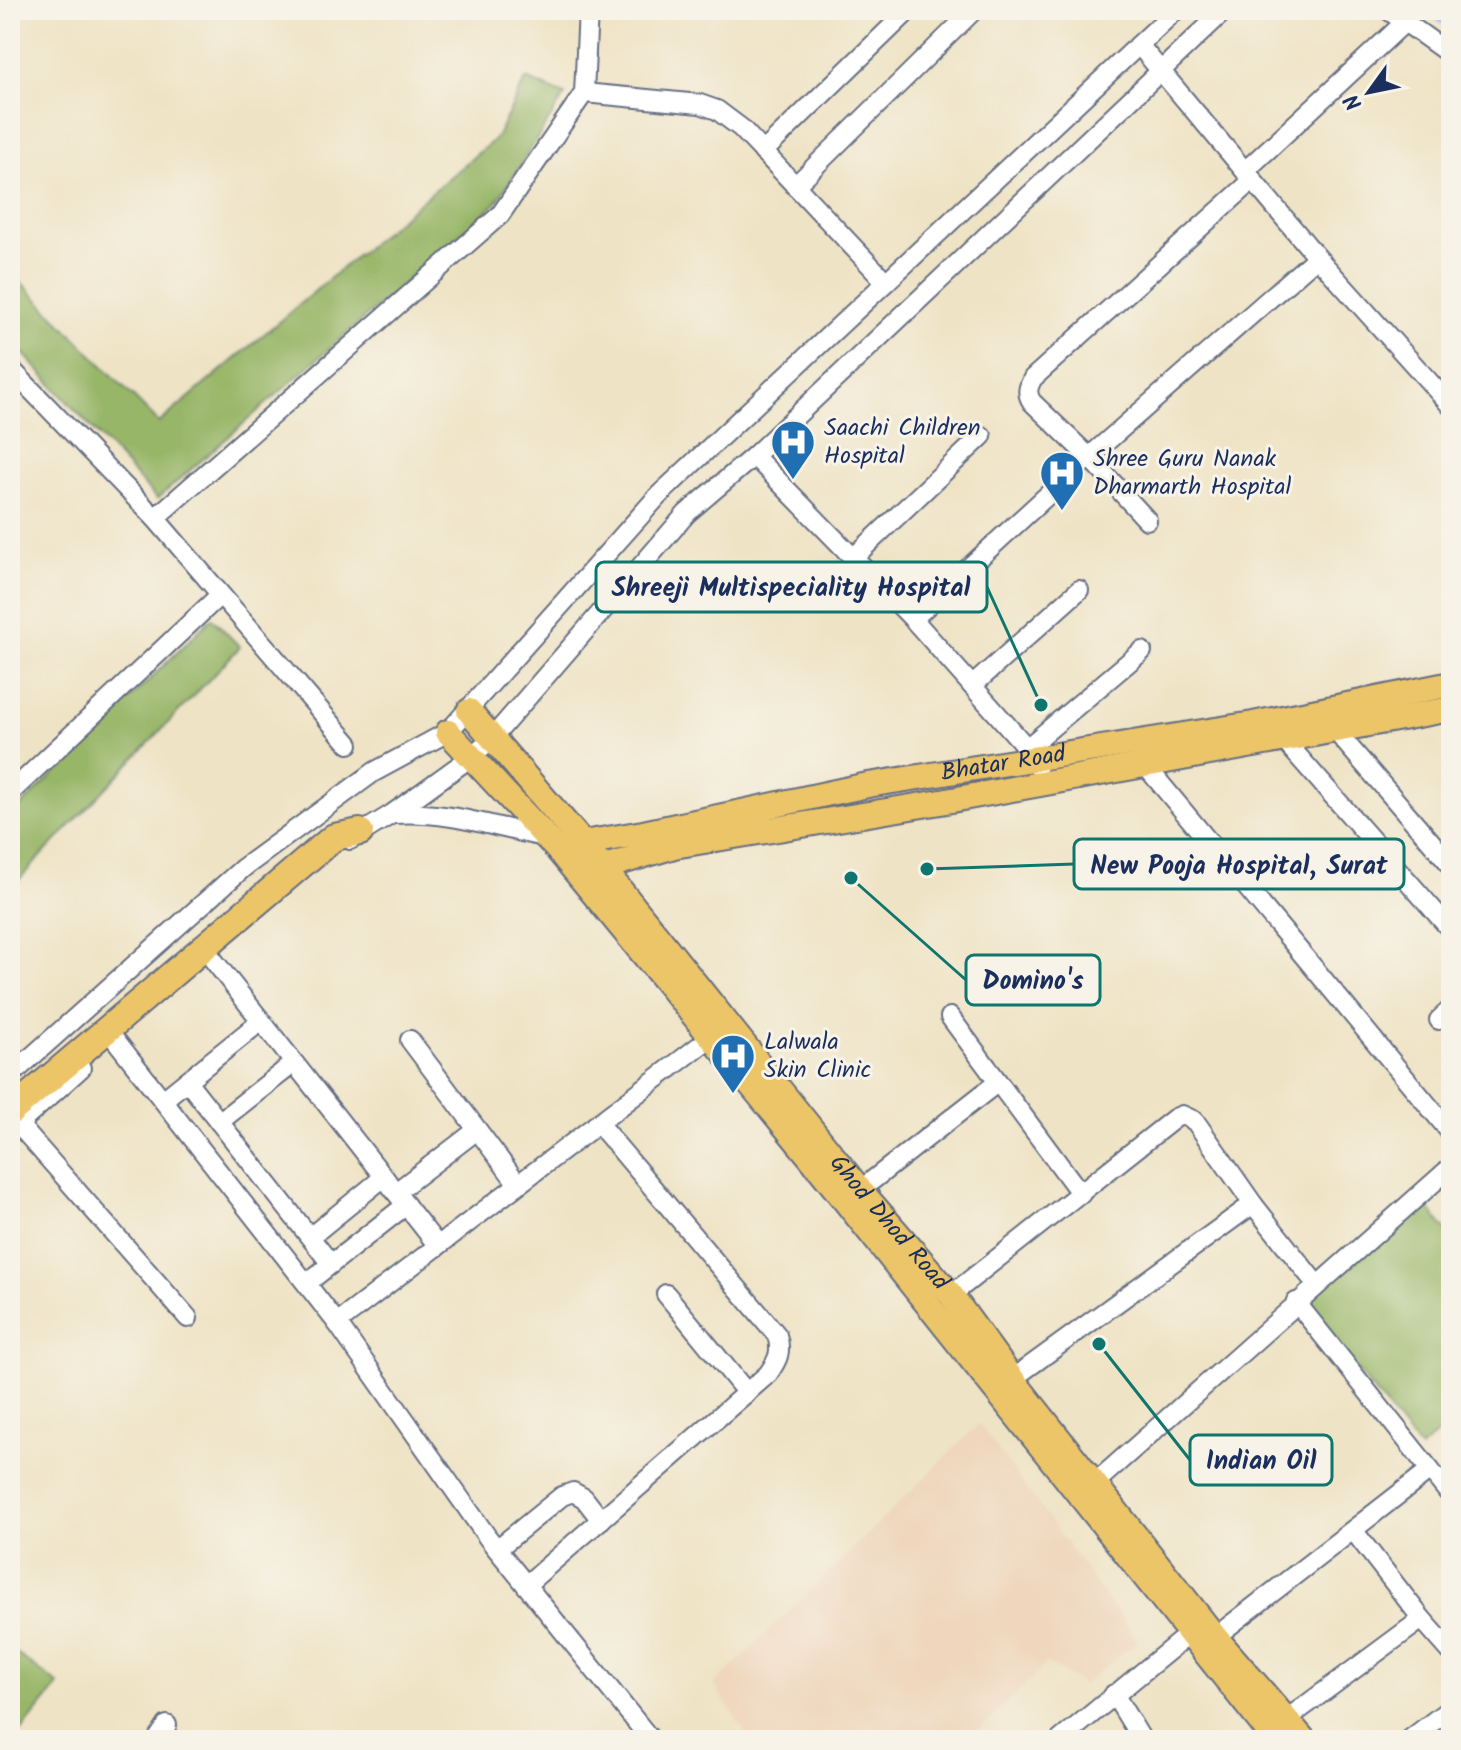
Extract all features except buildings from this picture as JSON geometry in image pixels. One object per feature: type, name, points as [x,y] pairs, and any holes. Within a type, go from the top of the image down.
[{"type":"highway","points":[[12,1121],[347,834]]},
{"type":"main road","name":"Bhatar Road","points":[[551,843],[652,841],[868,785],[1031,752],[1253,724],[1451,684]]},
{"type":"main road","points":[[590,872],[652,841],[1042,784],[1451,709]]},
{"type":"main road","name":"Ghod Dhod Road","points":[[469,711],[582,842],[590,872],[632,904],[860,1190],[951,1295],[1087,1490],[1215,1637],[1281,1729],[1304,1740]]},
{"type":"main road","points":[[448,732],[551,843],[590,872],[711,1037],[1087,1490],[1189,1634],[1281,1729]]},
{"type":"main road","points":[[546,799],[579,821],[652,841]]},
{"type":"main road","points":[[632,904],[638,875],[652,841]]},
{"type":"street","points":[[155,518],[500,215],[584,93],[588,10]]},
{"type":"street","points":[[763,152],[909,10]]},
{"type":"street","points":[[795,186],[974,10]]},
{"type":"street","points":[[10,1076],[243,868],[374,772],[448,732],[658,496],[1176,10]]},
{"type":"street","points":[[188,1318],[12,1121],[211,957],[347,834],[392,814],[471,757],[493,737],[687,513],[754,456],[1225,10]]},
{"type":"street","points":[[1388,10],[1451,55]]},
{"type":"street","points":[[1147,520],[1089,457],[1032,402],[1028,396],[1028,386],[1249,176],[1405,22]]},
{"type":"street","points":[[1139,45],[1317,257],[1451,406]]},
{"type":"street","points":[[584,93],[700,104],[717,110],[763,152],[886,282]]},
{"type":"street","points":[[913,619],[1089,457],[1317,257]]},
{"type":"street","points":[[825,340],[850,364]]},
{"type":"street","points":[[10,368],[155,518],[349,744]]},
{"type":"street","points":[[853,558],[982,436]]},
{"type":"street","points":[[754,456],[913,619],[1031,752],[1042,784]]},
{"type":"street","points":[[972,686],[1079,590]]},
{"type":"street","points":[[10,793],[220,595]]},
{"type":"street","points":[[546,622],[572,645]]},
{"type":"street","points":[[1031,752],[1142,651]]},
{"type":"street","points":[[1334,729],[1451,865]]},
{"type":"street","points":[[1283,739],[1451,930]]},
{"type":"street","points":[[1145,765],[1451,1133]]},
{"type":"street","name":"Bhatar Road","points":[[392,814],[421,812],[451,816],[551,843]]},
{"type":"street","points":[[211,957],[438,1246]]},
{"type":"street","points":[[950,1017],[1081,1194]]},
{"type":"street","points":[[163,1100],[261,1021]]},
{"type":"street","points":[[337,1323],[711,1037]]},
{"type":"street","points":[[114,1038],[337,1323],[497,1549],[651,1740]]},
{"type":"street","points":[[410,1040],[518,1184]]},
{"type":"street","points":[[219,1122],[294,1063]]},
{"type":"street","points":[[187,1081],[331,1264]]},
{"type":"street","points":[[860,1190],[998,1082]]},
{"type":"street","points":[[951,1295],[1182,1115],[1195,1121],[1253,1204],[1316,1284]]},
{"type":"street","points":[[526,1585],[768,1374],[777,1362],[781,1348],[777,1335],[598,1123]]},
{"type":"street","points":[[310,1237],[395,1192],[477,1130]]},
{"type":"street","points":[[1087,1490],[1451,1167]]},
{"type":"street","points":[[307,1283],[331,1264],[395,1192]]},
{"type":"street","points":[[1012,1379],[1253,1204]]},
{"type":"street","points":[[666,1294],[747,1393]]},
{"type":"street","points":[[1296,1302],[1451,1496]]},
{"type":"street","points":[[1215,1637],[1430,1470]]},
{"type":"street","points":[[497,1549],[562,1496],[573,1492],[584,1498],[601,1520]]},
{"type":"street","points":[[1353,1530],[1451,1652]]},
{"type":"street","points":[[1281,1729],[1422,1619]]},
{"type":"street","points":[[1060,1740],[1189,1634]]},
{"type":"street","points":[[1114,1694],[1142,1740]]},
{"type":"street","points":[[1409,1740],[1451,1708]]},
{"type":"shaded area","points":[[979,1424],[1138,1641],[1083,1685],[1047,1663],[969,1740],[750,1740],[714,1685]]},
{"type":"green space","points":[[526,79],[565,95],[496,203],[157,499],[10,339],[10,271],[159,423],[496,138]]},
{"type":"green space","points":[[212,618],[240,647],[10,889],[10,817]]},
{"type":"green space","points":[[1423,1201],[1451,1236],[1451,1422],[1420,1449],[1304,1304]]},
{"type":"green space","points":[[10,1649],[59,1685],[14,1740],[10,1740]]},
{"type":"waterway","points":[[1435,10],[1451,21]]},
{"type":"place","name":"Saachi Children Hospital","points":[[793,481]]},
{"type":"place","name":"Shree Guru Nanak Dharmarth Hospital","points":[[1062,512]]},
{"type":"place","name":"Shreeji Multispeciality Hospital","points":[[1041,705]]},
{"type":"place","name":"New Pooja Hospital, Surat","points":[[927,869]]},
{"type":"place","name":"Domino's","points":[[851,878]]},
{"type":"place","name":"Lalwala Skin Clinic","points":[[733,1095]]},
{"type":"place","name":"Indian Oil","points":[[1099,1344]]}]
